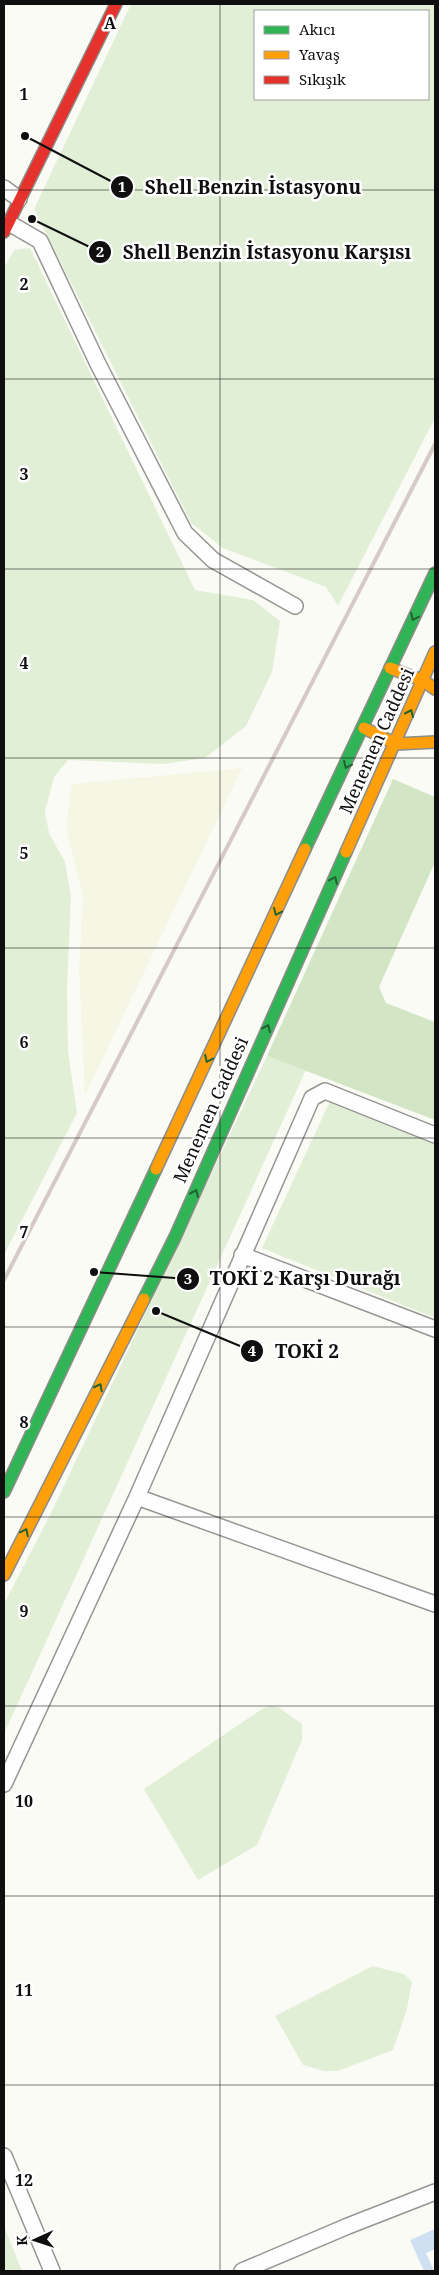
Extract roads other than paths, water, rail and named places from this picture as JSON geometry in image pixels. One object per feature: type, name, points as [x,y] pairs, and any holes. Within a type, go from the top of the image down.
[{"type":"main road","points":[[6,227],[116,4]]},
{"type":"main road","name":"Menemen Caddesi","points":[[4,1492],[364,728],[435,573]]},
{"type":"main road","name":"Menemen Caddesi","points":[[4,1575],[174,1237],[256,1051],[396,744],[435,652]]},
{"type":"main road","points":[[390,668],[424,681],[435,689]]},
{"type":"main road","points":[[364,728],[396,744],[435,742]]},
{"type":"street","points":[[4,188],[19,199]]},
{"type":"street","points":[[6,227],[40,241],[98,364],[186,533],[213,560],[295,606]]},
{"type":"street","points":[[4,1784],[137,1497],[312,1098],[319,1092],[325,1091],[435,1135]]},
{"type":"street","points":[[242,1255],[435,1329]]},
{"type":"street","points":[[137,1497],[435,1604]]},
{"type":"street","points":[[4,2156],[52,2271]]},
{"type":"street","points":[[242,2271],[435,2192]]},
{"type":"water","points":[[435,2229],[435,2249],[426,2253],[434,2271],[424,2271],[410,2240]]},
{"type":"railway","points":[[4,1280],[435,444]]},
{"type":"place","name":"Shell Benzin İstasyonu","points":[[25,136]]},
{"type":"place","name":"Shell Benzin İstasyonu Karşısı","points":[[32,219]]},
{"type":"place","name":"TOKİ 2 Karşı Durağı","points":[[94,1272]]},
{"type":"place","name":"TOKİ 2","points":[[156,1311]]}]
